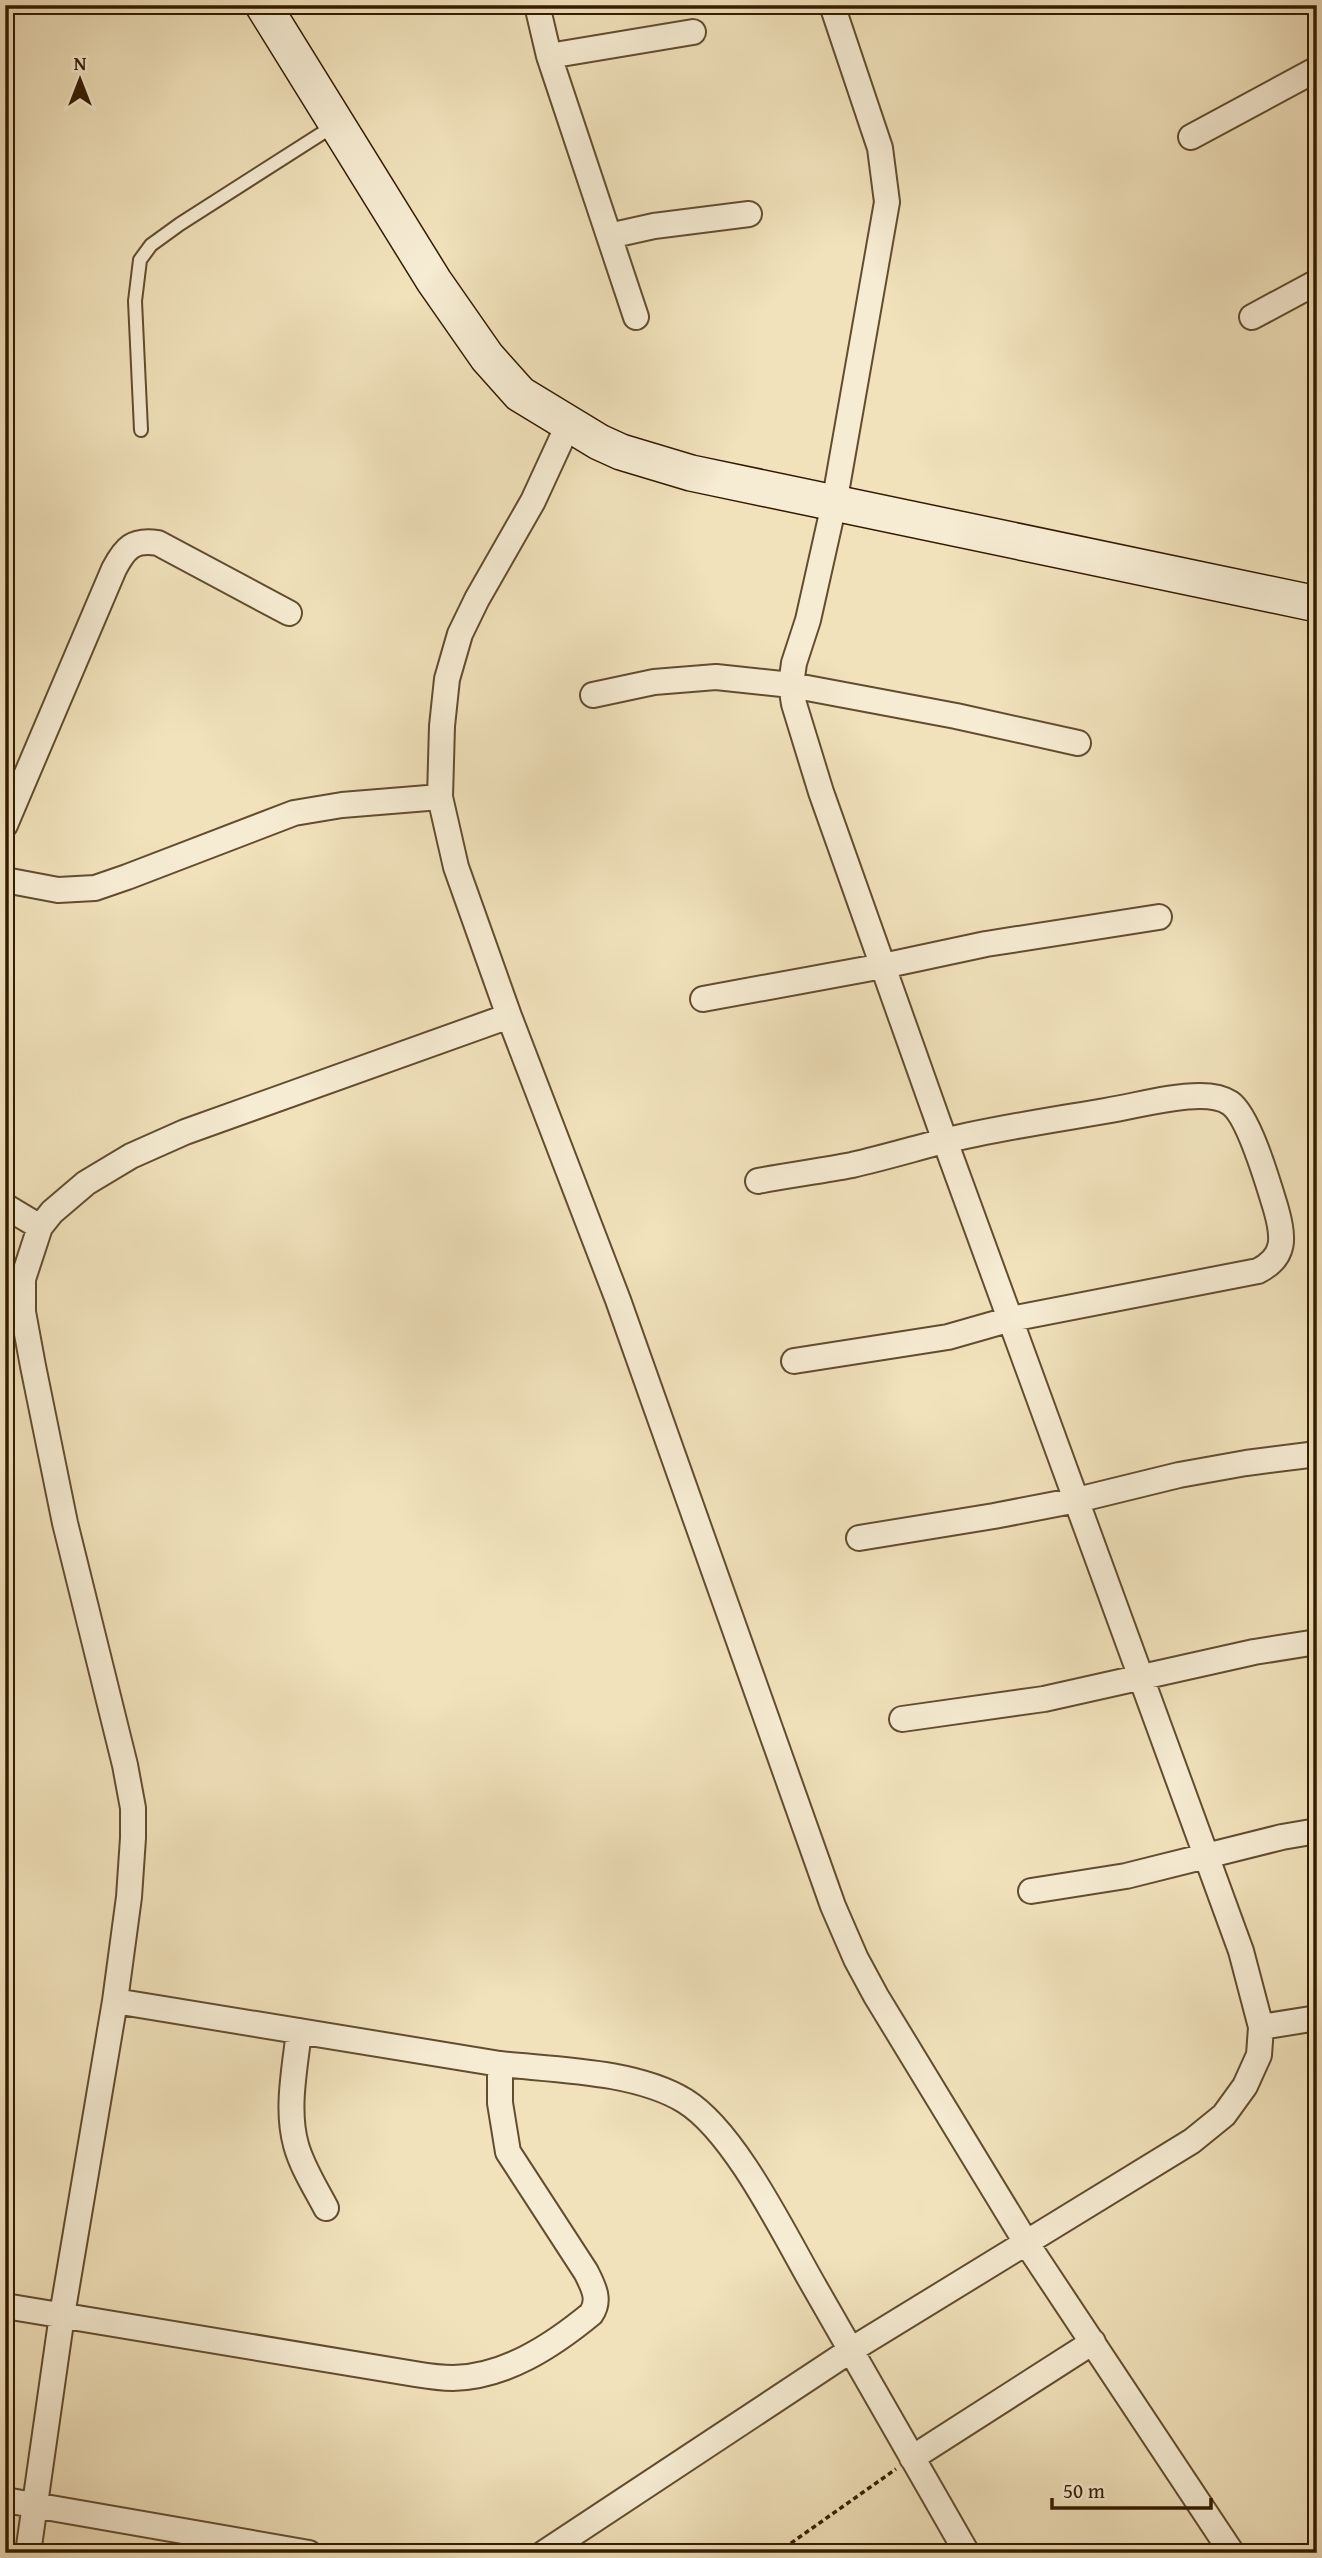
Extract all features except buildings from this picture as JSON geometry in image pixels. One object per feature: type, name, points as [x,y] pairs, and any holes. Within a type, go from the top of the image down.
[{"type":"street","points":[[263,5],[434,281],[487,357],[520,394],[568,425],[621,452],[691,472],[1317,604]]},
{"type":"street","points":[[537,5],[549,56],[636,317]]},
{"type":"street","points":[[544,2553],[851,2350],[1192,2141],[1224,2115],[1245,2086],[1259,2056],[1261,2027],[1241,1951],[1138,1677],[1077,1500],[944,1141],[821,792],[794,704],[791,685],[794,663],[808,620],[834,504],[887,202],[880,148],[832,5]]},
{"type":"street","points":[[549,56],[693,32]]},
{"type":"street","points":[[1191,137],[1317,69]]},
{"type":"street","points":[[609,236],[654,226],[749,214]]},
{"type":"street","points":[[1252,317],[1317,282]]},
{"type":"street","points":[[568,425],[533,501],[460,634],[447,679],[442,726],[440,797],[456,867],[509,1016],[618,1300],[842,1927],[856,1959],[1027,2244],[1232,2553]]},
{"type":"street","points":[[5,825],[114,569],[127,549],[146,541],[158,543],[289,613]]},
{"type":"street","points":[[593,695],[654,682],[716,677],[791,685],[956,716],[1079,744]]},
{"type":"street","points":[[5,880],[58,890],[94,888],[294,813],[342,805],[440,797]]},
{"type":"street","points":[[703,999],[986,944],[1159,917]]},
{"type":"street","points":[[28,2553],[62,2315],[115,2001],[129,1897],[133,1808],[65,1523],[23,1312],[23,1279],[40,1227],[52,1212],[86,1183],[142,1151],[185,1132],[509,1016]]},
{"type":"street","points":[[758,1181],[850,1165],[944,1141],[1174,1099],[1218,1097],[1231,1103],[1239,1113],[1265,1172],[1280,1221],[1281,1245],[1278,1257],[1269,1265],[1240,1276],[1011,1319],[948,1337],[794,1361]]},
{"type":"street","points":[[5,1206],[40,1227]]},
{"type":"street","points":[[859,1538],[1077,1500],[1179,1475],[1317,1454]]},
{"type":"street","points":[[902,1719],[1044,1699],[1138,1677],[1317,1642]]},
{"type":"street","points":[[1031,1891],[1126,1876],[1317,1831]]},
{"type":"street","points":[[115,2001],[500,2064],[610,2077],[656,2087],[698,2109],[716,2126],[743,2165],[967,2553]]},
{"type":"street","points":[[1261,2027],[1317,2018]]},
{"type":"street","points":[[299,2031],[292,2101],[293,2133],[306,2173],[326,2208]]},
{"type":"street","points":[[5,2306],[450,2378],[506,2368],[557,2340],[591,2314],[595,2309],[595,2291],[586,2272],[508,2152],[500,2103],[500,2064]]},
{"type":"street","points":[[912,2458],[1093,2342]]},
{"type":"street","points":[[5,2500],[309,2553]]},
{"type":"lane","points":[[141,430],[135,302],[140,260],[151,245],[180,224],[337,124]]},
{"type":"path","points":[[777,2553],[912,2458]]}]
